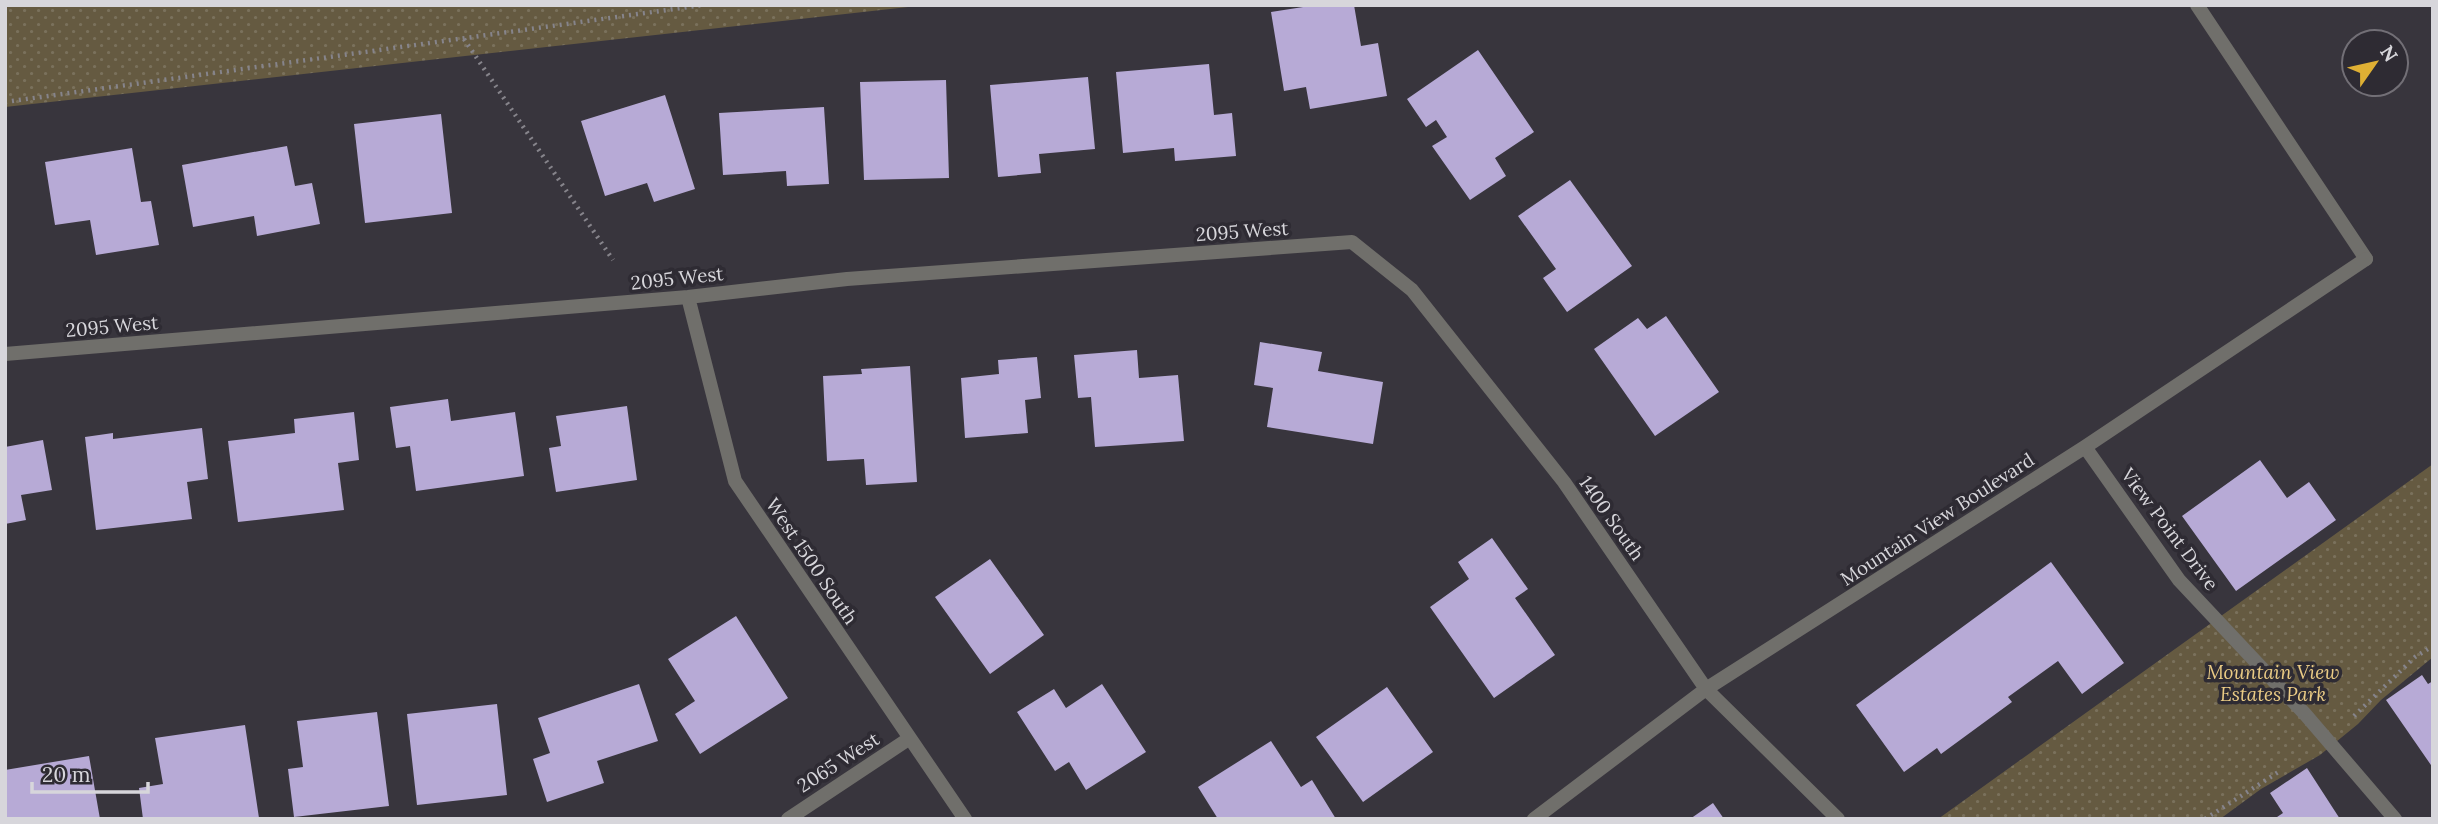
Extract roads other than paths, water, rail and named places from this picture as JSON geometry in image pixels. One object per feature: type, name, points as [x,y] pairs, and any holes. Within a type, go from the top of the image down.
[{"type":"street","name":"Mountain View Boulevard","points":[[1534,819],[1706,689],[2085,447],[2366,259],[2197,5]]},
{"type":"street","name":"2095 West","points":[[5,354],[688,297],[847,279],[1352,242]]},
{"type":"street","name":"1400 South","points":[[1352,242],[1412,290],[1564,482],[1706,689],[1838,819]]},
{"type":"street","name":"West 1500 South","points":[[688,297],[735,481],[965,819]]},
{"type":"street","name":"View Point Drive","points":[[2085,447],[2179,580],[2305,714],[2395,819]]},
{"type":"street","name":"2065 West","points":[[788,819],[910,738]]},
{"type":"park label","name":"Mountain View Estates Park","points":[[2273,683]]}]
